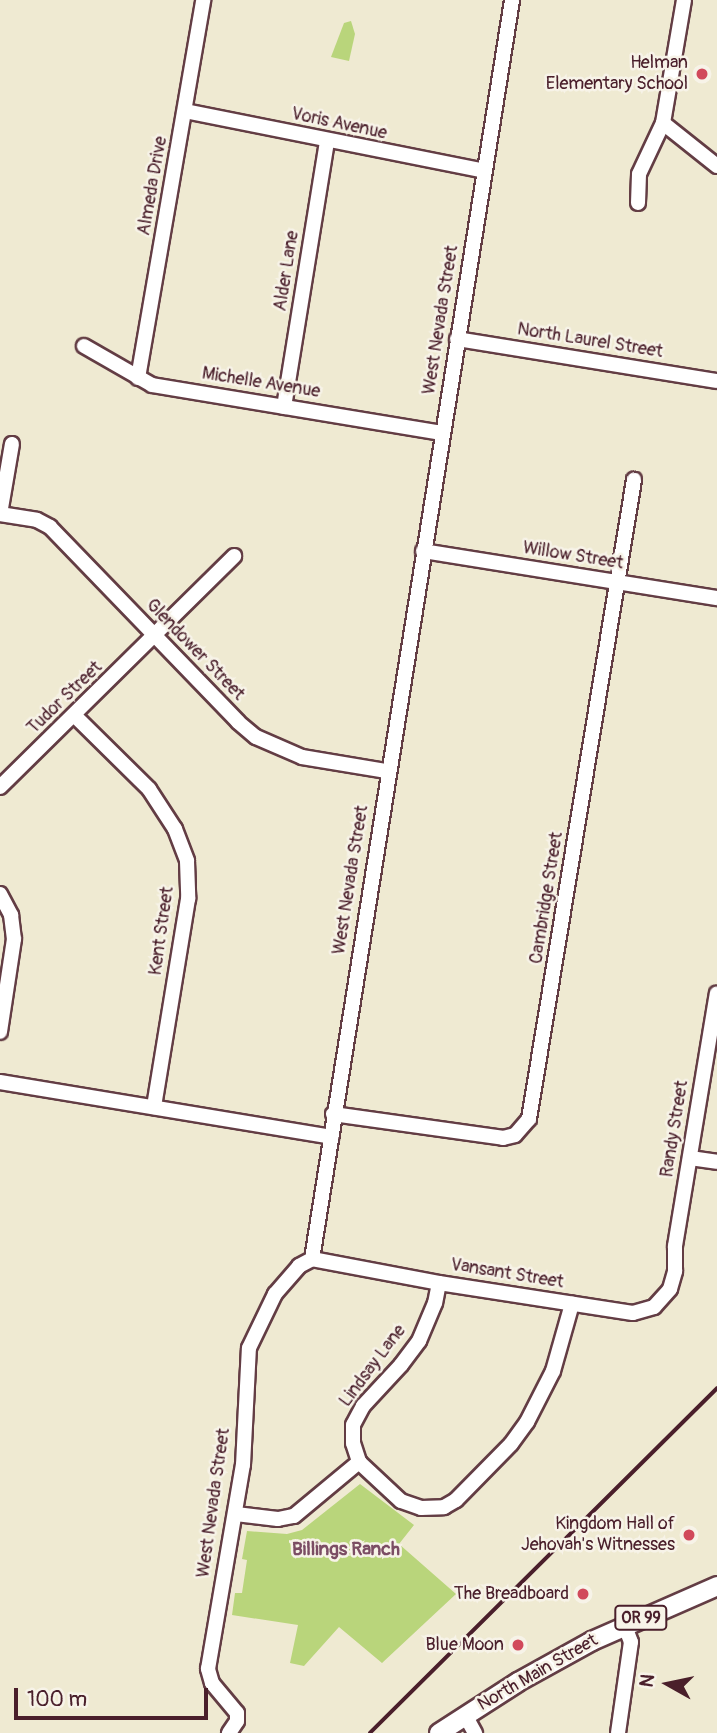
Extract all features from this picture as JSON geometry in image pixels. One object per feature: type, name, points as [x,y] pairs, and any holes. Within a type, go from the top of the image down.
[{"type":"main road","name":"North Main Street","points":[[439,1733],[533,1674],[625,1626],[717,1586]]},
{"type":"street","name":"Almeda Drive","points":[[138,378],[203,0]]},
{"type":"street","name":"West Nevada Street","points":[[229,1733],[237,1721],[237,1713],[212,1683],[208,1669],[236,1514],[244,1441],[249,1348],[275,1294],[299,1266],[312,1259],[387,771],[512,0]]},
{"type":"street","points":[[638,203],[639,174],[663,123],[684,0]]},
{"type":"street","name":"Voris Avenue","points":[[185,111],[485,171]]},
{"type":"street","points":[[663,123],[717,166]]},
{"type":"street","name":"Alder Lane","points":[[284,407],[327,141]]},
{"type":"street","name":"North Laurel Street","points":[[457,339],[717,381]]},
{"type":"street","name":"Michelle Avenue","points":[[84,346],[152,385],[441,433]]},
{"type":"street","points":[[0,514],[12,444]]},
{"type":"street","name":"Cambridge Street","points":[[333,1114],[503,1138],[515,1135],[529,1119],[634,480]]},
{"type":"street","name":"Glendower Street","points":[[0,514],[37,520],[50,527],[238,722],[256,737],[302,757],[387,771]]},
{"type":"street","name":"Willow Street","points":[[423,551],[717,598]]},
{"type":"street","name":"Tudor Street","points":[[0,787],[75,716],[234,556]]},
{"type":"street","name":"Kent Street","points":[[75,716],[149,789],[175,829],[187,861],[188,899],[154,1107]]},
{"type":"street","points":[[0,894],[11,915],[15,939],[0,1032]]},
{"type":"street","name":"Randy Street","points":[[675,1271],[675,1246],[717,993]]},
{"type":"street","points":[[0,1082],[331,1137]]},
{"type":"street","points":[[690,1158],[717,1162]]},
{"type":"street","name":"Vansant Street","points":[[312,1259],[439,1283],[633,1313],[644,1312],[666,1295],[675,1271]]},
{"type":"street","name":"Lindsay Lane","points":[[359,1462],[353,1443],[356,1416],[411,1354],[426,1326],[439,1283]]},
{"type":"street","points":[[236,1514],[278,1519],[294,1516],[359,1462],[411,1506],[433,1508],[456,1500],[493,1465],[527,1422],[554,1371],[572,1304]]},
{"type":"street","points":[[618,1733],[631,1642],[625,1626]]},
{"type":"street","points":[[466,1716],[475,1733]]},
{"type":"green space","points":[[351,21],[355,34],[349,61],[331,57],[344,23]]},
{"type":"green space","points":[[360,1484],[414,1525],[399,1544],[456,1594],[382,1663],[339,1627],[304,1666],[290,1663],[298,1625],[232,1615],[235,1593],[242,1593],[247,1560],[242,1559],[247,1531],[287,1534],[302,1530]]},
{"type":"railway","points":[[370,1733],[717,1389]]},
{"type":"place","name":"Helman Elementary School","points":[[702,74]]},
{"type":"place","name":"Kingdom Hall of Jehovah's Witnesses","points":[[689,1535]]},
{"type":"place","name":"The Breadboard","points":[[583,1594]]},
{"type":"place","name":"Blue Moon","points":[[518,1645]]},
{"type":"district","name":"Billings Ranch","points":[[346,1550]]}]
